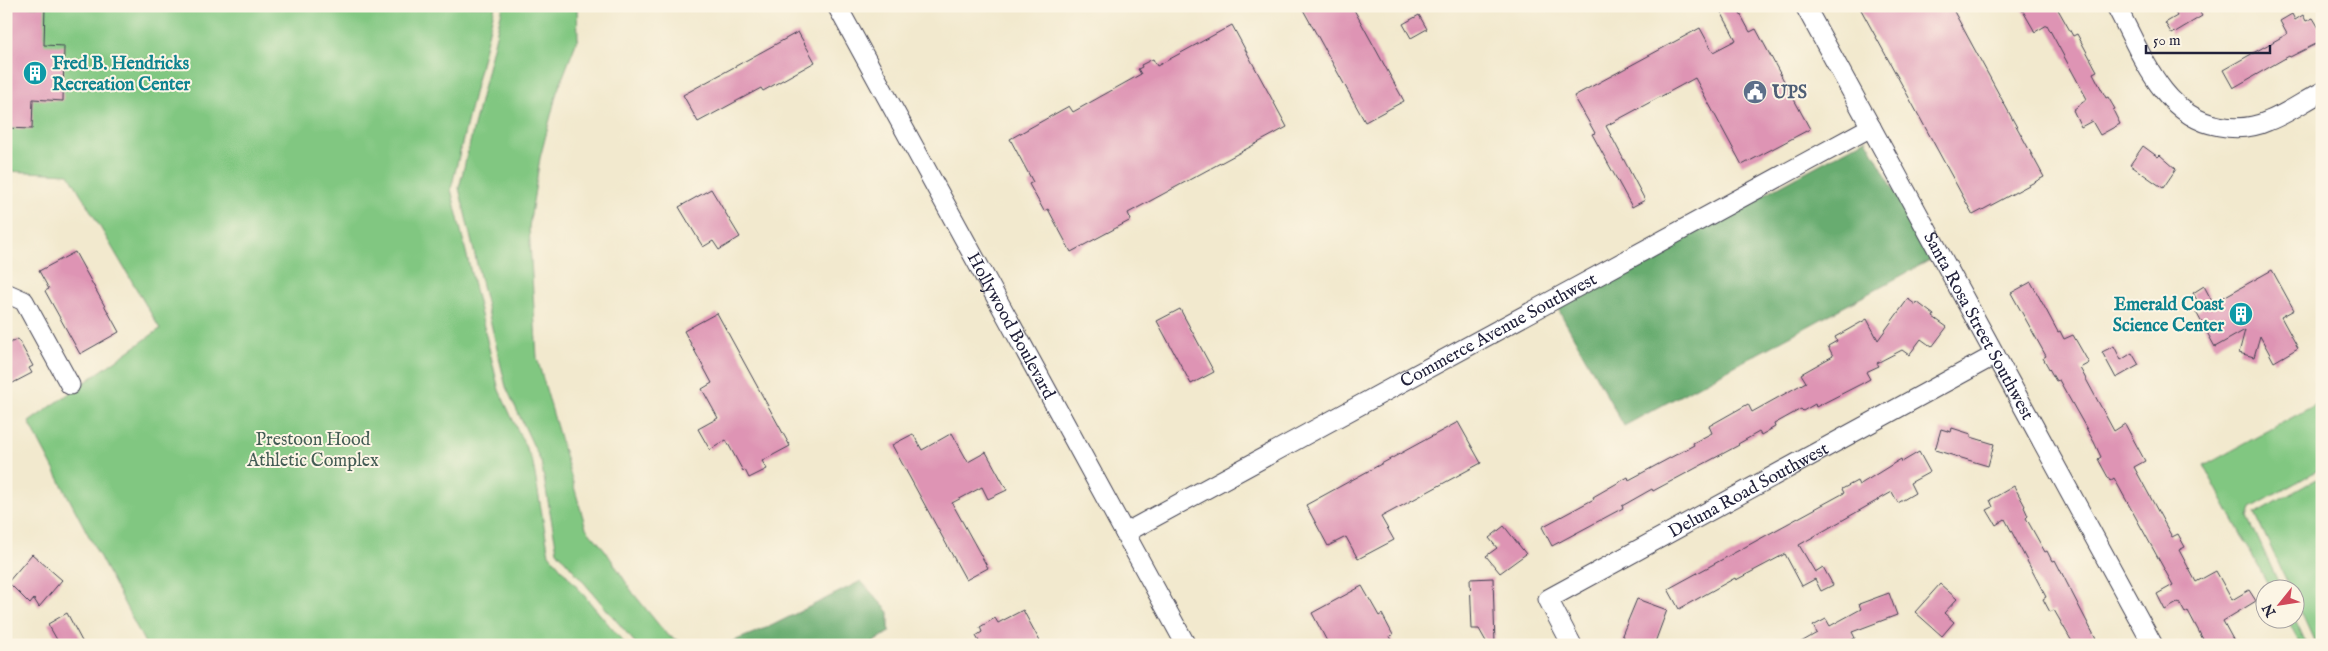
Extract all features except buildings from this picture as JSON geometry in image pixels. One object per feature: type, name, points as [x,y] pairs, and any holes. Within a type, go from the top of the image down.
[{"type":"street","name":"Hollywood Boulevard","points":[[837,6],[1186,645]]},
{"type":"street","name":"Santa Rosa Street Southwest","points":[[1805,6],[2153,645]]},
{"type":"street","points":[[2116,6],[2166,94],[2181,110],[2198,120],[2231,128],[2250,127],[2268,122],[2322,92]]},
{"type":"street","name":"Commerce Avenue Southwest","points":[[1125,533],[1871,127]]},
{"type":"street","points":[[6,293],[24,301],[70,385]]},
{"type":"street","name":"Deluna Road Southwest","points":[[1572,645],[1548,599],[1995,355]]},
{"type":"green space","name":"Prestoon Hood Athletic Complex","points":[[6,6],[495,6],[451,189],[499,390],[533,463],[549,554],[626,645],[146,645],[29,422],[160,329],[69,174],[6,171]]},
{"type":"green space","points":[[503,6],[577,6],[578,38],[557,92],[540,158],[529,227],[537,358],[586,528],[605,550],[633,593],[667,635],[686,645],[637,645],[557,551],[541,462],[506,387],[459,188]]},
{"type":"green space","points":[[1866,139],[1932,259],[1624,426],[1557,307]]},
{"type":"green space","points":[[2322,401],[2322,468],[2251,508],[2248,517],[2276,578],[2265,578],[2204,466]]},
{"type":"green space","points":[[2322,476],[2322,645],[2316,645],[2306,623],[2306,578],[2285,578],[2255,514]]},
{"type":"green space","points":[[861,581],[889,612],[889,632],[869,645],[724,645],[771,626]]},
{"type":"green space","points":[[2292,628],[2299,628],[2307,645],[2301,645]]},
{"type":"place","name":"Fred B. Hendricks Recreation Center","points":[[35,73]]},
{"type":"place","name":"UPS","points":[[1755,92]]},
{"type":"place","name":"Emerald Coast Science Center","points":[[2241,314]]}]
